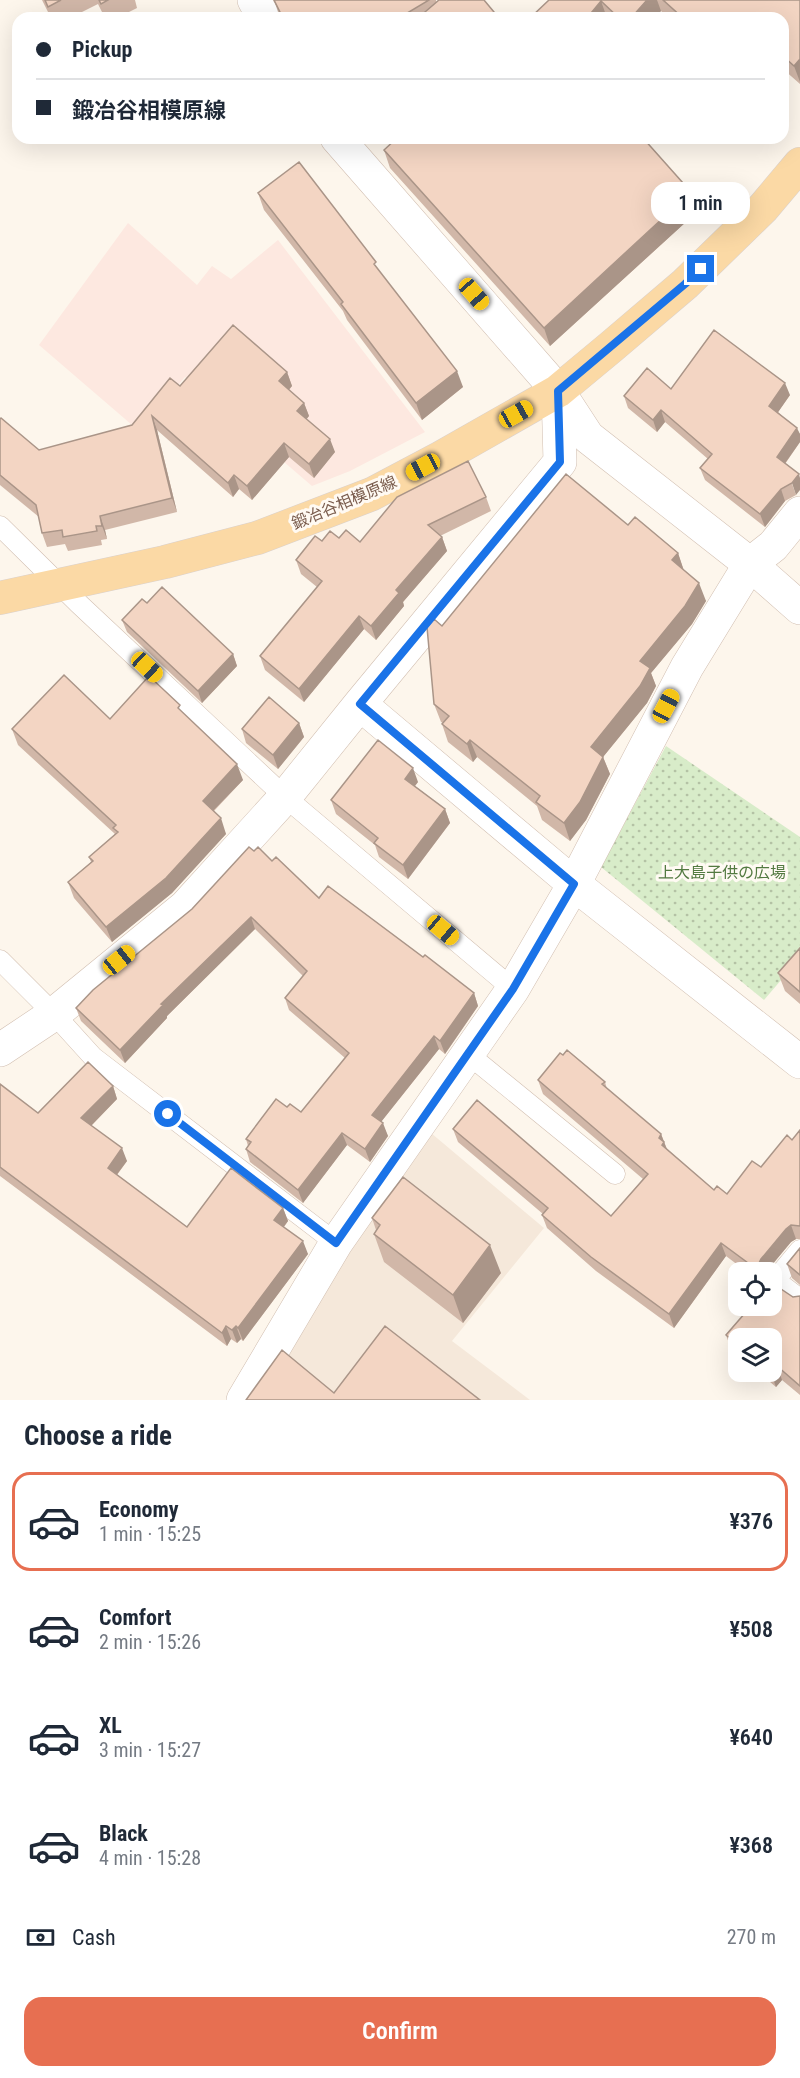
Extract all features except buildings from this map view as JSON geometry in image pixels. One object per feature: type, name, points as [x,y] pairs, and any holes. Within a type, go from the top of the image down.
[{"type":"main road","name":"鍛冶谷相模原線","points":[[0,598],[165,562],[256,538],[361,498],[440,458],[558,391],[685,284],[763,208],[800,164]]},
{"type":"street","points":[[343,144],[558,391],[588,437],[750,564],[800,608]]},
{"type":"street","points":[[0,1050],[54,1014],[185,907],[285,797],[560,462],[558,391]]},
{"type":"street","points":[[243,1400],[336,1243],[513,989],[574,884],[687,667],[750,564],[773,546],[800,513]]},
{"type":"street","points":[[360,704],[574,884],[800,1062]]},
{"type":"lane","points":[[0,526],[285,797],[513,989]]},
{"type":"lane","points":[[0,960],[93,1057],[336,1243]]},
{"type":"lane","points":[[468,1054],[615,1174]]},
{"type":"lane","points":[[800,1250],[775,1280],[800,1299]]},
{"type":"shaded area","points":[[128,223],[197,285],[212,266],[231,279],[278,240],[425,432],[350,471],[312,486],[185,377],[139,431],[39,345]]},
{"type":"shaded area","points":[[431,1133],[544,1228],[452,1341],[530,1400],[319,1400],[276,1368],[342,1256]]},
{"type":"green space","name":"上大島子供の広場","points":[[666,746],[800,837],[800,958],[764,1000],[601,867]]},
{"type":"route","points":[[168,1114],[336,1243],[513,989],[574,884],[360,704],[560,462],[558,391],[701,269]]}]
